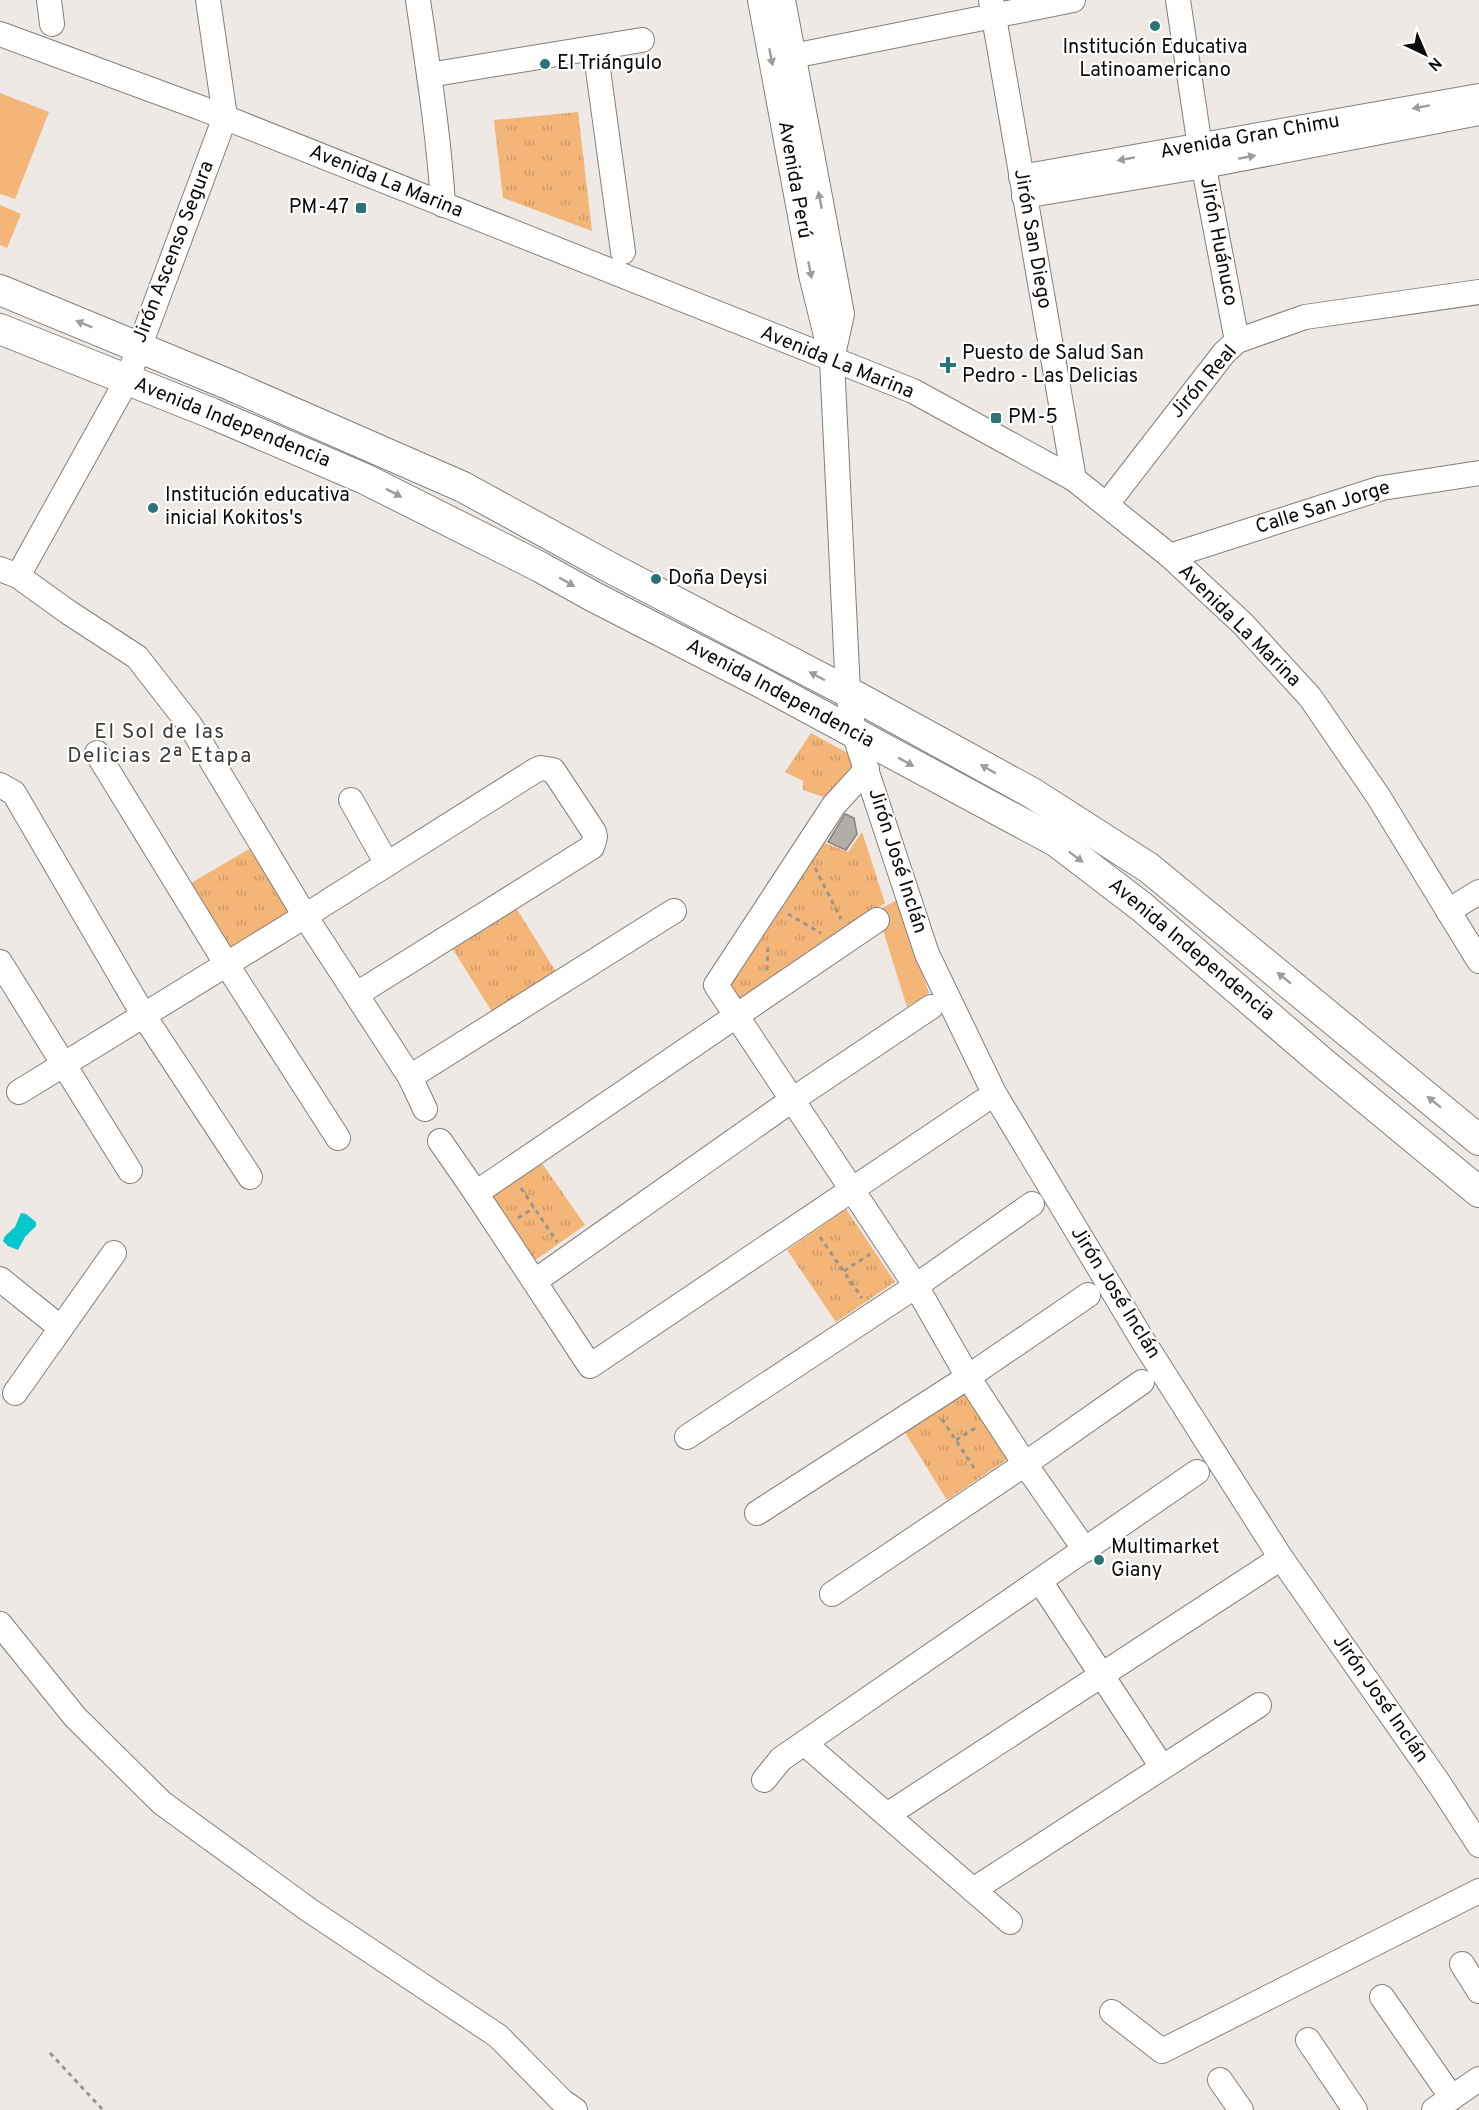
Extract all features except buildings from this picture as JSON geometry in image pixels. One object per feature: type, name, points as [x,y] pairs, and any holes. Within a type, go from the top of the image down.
[{"type":"main road","name":"Avenida Independencia","points":[[0,290],[285,409],[463,487],[609,567],[848,692],[1032,793],[1149,868],[1479,1140]]},
{"type":"main road","name":"Avenida Independencia","points":[[0,329],[212,413],[348,471],[540,567],[760,682],[1057,842],[1142,907],[1479,1192]]},
{"type":"main road","points":[[273,440],[285,409]]},
{"type":"main road","points":[[348,471],[360,441]]},
{"type":"main road","points":[[594,597],[609,567]]},
{"type":"main road","points":[[1018,822],[1032,793]]},
{"type":"main road","points":[[1345,1080],[1370,1049]]},
{"type":"street","points":[[49,0],[52,24]]},
{"type":"street","points":[[208,0],[225,117]]},
{"type":"street","points":[[418,0],[429,75],[442,205]]},
{"type":"street","points":[[793,56],[992,7],[1073,0]]},
{"type":"street","name":"Jirón Huánuco","points":[[1178,0],[1202,156],[1238,341]]},
{"type":"street","name":"Avenida Perú","points":[[772,4],[793,56],[842,314],[832,360]]},
{"type":"street","name":"Avenida Perú","points":[[772,4],[811,275],[832,360],[848,692]]},
{"type":"street","name":"Jirón San Diego","points":[[992,7],[1074,478]]},
{"type":"street","name":"Avenida La Marina","points":[[0,34],[225,117],[913,391],[1074,478],[1170,556],[1244,624],[1310,697],[1378,796],[1479,961]]},
{"type":"street","points":[[429,75],[642,40]]},
{"type":"street","points":[[595,48],[623,252]]},
{"type":"street","name":"Avenida Gran Chimu","points":[[1202,156],[1479,96]]},
{"type":"street","name":"Avenida Gran Chimu","points":[[1023,187],[1202,156],[1479,113]]},
{"type":"street","name":"Jirón Ascenso Segura","points":[[9,573],[127,380],[225,117]]},
{"type":"street","name":"Jirón Real","points":[[1107,504],[1224,353],[1238,341],[1305,317],[1479,292]]},
{"type":"street","name":"Calle San Jorge","points":[[1170,556],[1382,488],[1479,472]]},
{"type":"street","points":[[9,573],[137,657],[190,725],[306,916],[410,1077],[426,1109]]},
{"type":"street","name":"Jirón José Inclán","points":[[848,692],[854,733],[927,954],[993,1093],[1143,1341],[1281,1558],[1440,1785],[1479,1845]]},
{"type":"street","points":[[97,753],[227,965],[338,1138]]},
{"type":"street","points":[[19,1092],[542,768],[553,770],[591,827],[595,837],[592,847],[357,994]]},
{"type":"street","points":[[867,769],[834,805],[716,985],[915,1286],[968,1377],[1085,1550]]},
{"type":"street","points":[[0,785],[14,793],[144,1016],[250,1177]]},
{"type":"street","points":[[351,800],[387,864]]},
{"type":"street","points":[[1448,911],[1479,892]]},
{"type":"street","points":[[410,1077],[674,911]]},
{"type":"street","points":[[476,1193],[877,920]]},
{"type":"street","points":[[0,962],[130,1171]]},
{"type":"street","points":[[535,1281],[792,1100],[931,1007]]},
{"type":"street","points":[[440,1142],[590,1366],[982,1102]]},
{"type":"street","points":[[687,1437],[915,1286],[1032,1204]]},
{"type":"street","points":[[15,1393],[114,1253]]},
{"type":"street","points":[[0,1279],[61,1328]]},
{"type":"street","points":[[758,1513],[968,1377],[1088,1295]]},
{"type":"street","points":[[832,1594],[1142,1382]]},
{"type":"street","points":[[764,1780],[781,1759],[1197,1472]]},
{"type":"street","points":[[887,1815],[1281,1558]]},
{"type":"street","points":[[1040,1581],[1162,1767]]},
{"type":"street","points":[[0,1624],[75,1717],[162,1803],[309,1910],[498,2036],[562,2101],[575,2110]]},
{"type":"street","points":[[973,1890],[1258,1705]]},
{"type":"street","points":[[804,1743],[1010,1922]]},
{"type":"street","points":[[1112,2013],[1162,2051],[1479,1891]]},
{"type":"street","points":[[1462,1964],[1479,1990]]},
{"type":"street","points":[[1382,1997],[1443,2104],[1479,2079]]},
{"type":"street","points":[[1308,2040],[1355,2110]]},
{"type":"street","points":[[1220,2080],[1241,2110]]},
{"type":"path","points":[[812,861],[846,928]]},
{"type":"path","points":[[780,909],[830,939]]},
{"type":"path","points":[[767,980],[768,937]]},
{"type":"path","points":[[518,1183],[558,1244]]},
{"type":"path","points":[[515,1220],[534,1208]]},
{"type":"path","points":[[815,1230],[865,1302]]},
{"type":"path","points":[[843,1271],[874,1250]]},
{"type":"path","points":[[939,1414],[980,1478]]},
{"type":"path","points":[[956,1440],[986,1421]]},
{"type":"path","points":[[50,2053],[103,2110]]},
{"type":"green space","points":[[0,93],[49,112],[15,199],[0,194]]},
{"type":"green space","points":[[578,112],[592,231],[503,198],[494,120]]},
{"type":"green space","points":[[0,205],[21,214],[7,248],[0,245]]},
{"type":"green space","points":[[811,733],[851,755],[858,762],[832,800],[803,790],[803,781],[785,772]]},
{"type":"green space","points":[[862,832],[885,903],[740,1001],[727,984],[823,842],[848,852]]},
{"type":"green space","points":[[256,845],[298,913],[228,955],[186,886]]},
{"type":"green space","points":[[897,900],[929,993],[907,1007],[877,911]]},
{"type":"green space","points":[[513,903],[558,975],[494,1015],[449,943]]},
{"type":"green space","points":[[539,1159],[585,1225],[530,1264],[482,1193]]},
{"type":"green space","points":[[846,1209],[895,1282],[836,1322],[787,1250]]},
{"type":"green space","points":[[964,1386],[1009,1458],[947,1500],[901,1426]]},
{"type":"water","points":[[21,1213],[36,1222],[36,1226],[25,1237],[18,1250],[3,1241],[15,1227]]},
{"type":"place","name":"Institución Educativa Latinoamericano","points":[[1155,26]]},
{"type":"place","name":"El Triángulo","points":[[545,64]]},
{"type":"place","name":"PM-47","points":[[361,208]]},
{"type":"place","name":"Puesto de Salud San Pedro - Las Delicias","points":[[948,365]]},
{"type":"place","name":"PM-5","points":[[996,418]]},
{"type":"place","name":"Institución educativa inicial Kokitos's","points":[[153,508]]},
{"type":"place","name":"Doña Deysi","points":[[656,579]]},
{"type":"place","name":"Multimarket Giany","points":[[1099,1560]]},
{"type":"district","name":"El Sol de las Delicias 2ª Etapa","points":[[160,744]]}]
